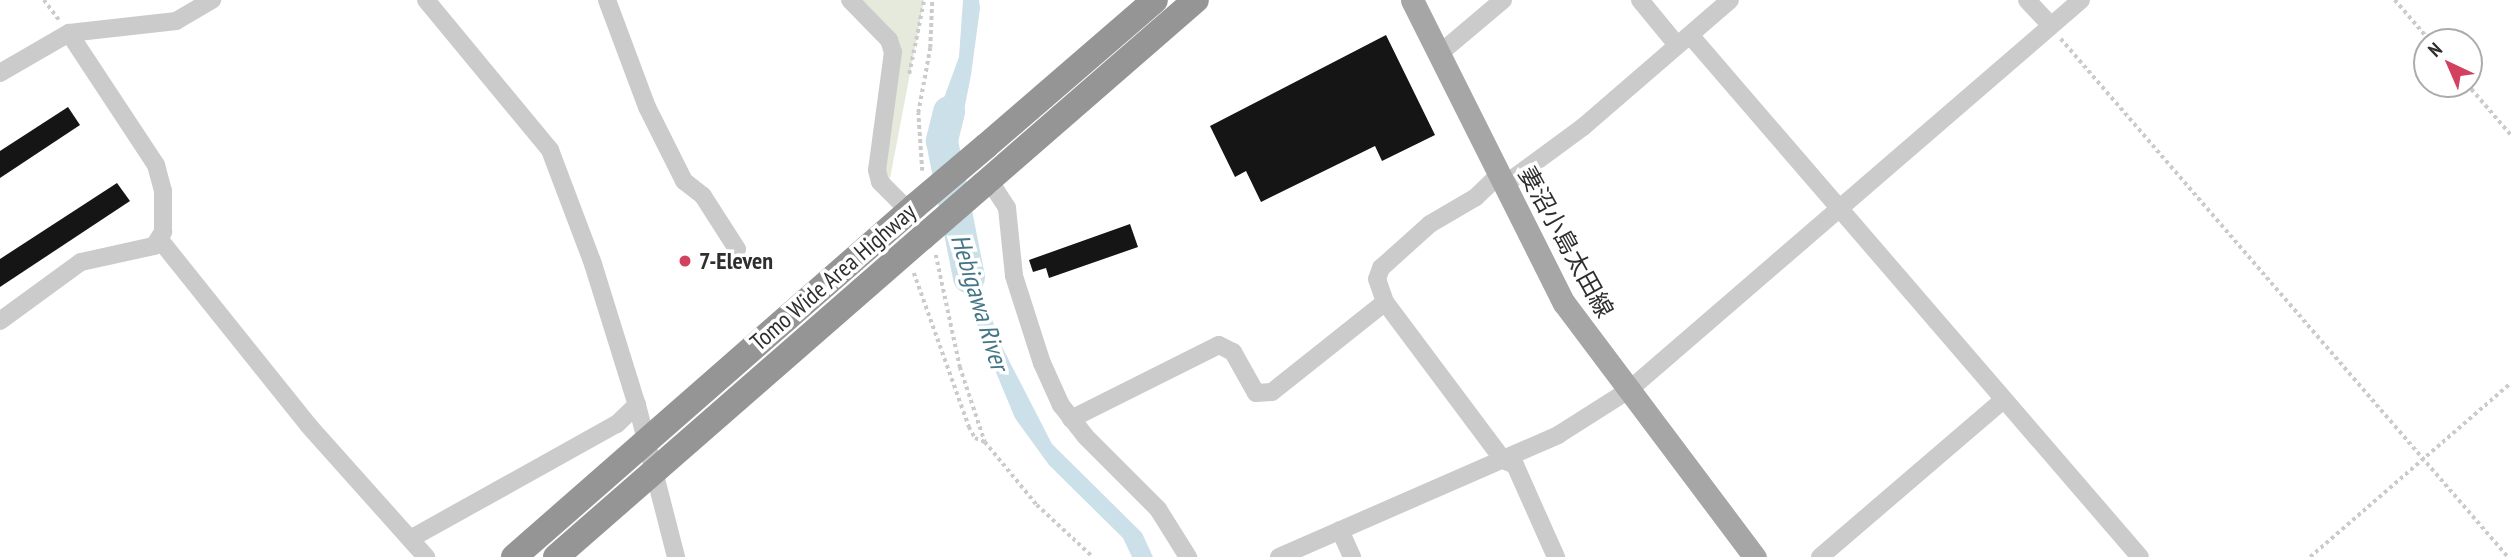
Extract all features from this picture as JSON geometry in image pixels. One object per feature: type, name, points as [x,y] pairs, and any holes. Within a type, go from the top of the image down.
[{"type":"highway","name":"Tomo Wide Area Highway","points":[[514,557],[912,208],[1155,0]]},
{"type":"highway","name":"Tomo Wide Area Highway","points":[[556,557],[653,472],[928,242],[986,182],[1196,0]]},
{"type":"main road","name":"妻沼小島太田線","points":[[1412,0],[1564,303],[1755,557]]},
{"type":"street","points":[[0,73],[69,33],[176,21],[212,0]]},
{"type":"street","points":[[426,0],[550,150],[593,264],[637,405],[676,557]]},
{"type":"street","points":[[607,0],[647,107],[684,181],[704,196],[737,249]]},
{"type":"street","points":[[850,0],[889,40],[892,52],[877,170],[880,182],[912,208]]},
{"type":"street","points":[[1439,54],[1503,0]]},
{"type":"street","points":[[1640,0],[1684,40],[1838,210],[2140,557]]},
{"type":"street","points":[[1556,557],[1515,465],[1503,460],[1385,302],[1377,279],[1381,268],[1430,224],[1583,127],[1730,0]]},
{"type":"street","points":[[2027,0],[2051,26]]},
{"type":"street","points":[[1279,557],[1558,435],[1629,390],[2081,0]]},
{"type":"street","points":[[69,33],[156,165],[163,191],[160,240],[309,426],[426,557]]},
{"type":"street","points":[[986,182],[1007,208],[1013,276],[1054,391],[1071,419],[1158,509],[1188,557]]},
{"type":"street","points":[[0,321],[81,262],[130,253],[160,240]]},
{"type":"street","points":[[1071,419],[1219,345],[1233,352],[1256,393],[1267,394],[1385,302]]},
{"type":"street","points":[[1820,557],[2003,400]]},
{"type":"street","points":[[410,539],[617,424],[637,405]]},
{"type":"street","points":[[1340,530],[1352,557]]},
{"type":"path","points":[[44,0],[69,33]]},
{"type":"path","points":[[922,173],[918,113],[930,48],[932,0]]},
{"type":"path","points":[[2395,0],[2419,28]]},
{"type":"path","points":[[2051,26],[2508,557]]},
{"type":"path","points":[[2479,98],[2511,135]]},
{"type":"path","points":[[928,242],[960,367],[985,442],[1037,505],[1093,557]]},
{"type":"path","points":[[912,272],[969,427],[975,438],[985,442]]},
{"type":"path","points":[[2310,557],[2511,383]]},
{"type":"shaded area","points":[[862,0],[924,0],[888,189],[880,182],[896,49],[888,26]]},
{"type":"water","points":[[963,0],[979,0],[980,8],[971,75],[958,141],[933,163],[941,106],[959,57]]},
{"type":"water","points":[[964,232],[999,341],[1052,444],[1142,533],[1153,557],[1132,557],[1123,538],[1049,465],[1015,418],[980,334],[952,243]]},
{"type":"building","points":[[1386,35],[1435,135],[1382,161],[1375,146],[1261,202],[1246,171],[1235,177],[1210,126]]},
{"type":"building","points":[[68,107],[80,125],[0,178],[0,151]]},
{"type":"building","points":[[117,183],[130,201],[0,287],[0,259]]},
{"type":"building","points":[[1130,224],[1138,247],[1049,278],[1046,268],[1033,272],[1029,260]]},
{"type":"waterway","name":"Hebigawa River","points":[[949,112],[942,141],[969,277]]},
{"type":"place","name":"7-Eleven","points":[[685,261]]}]
